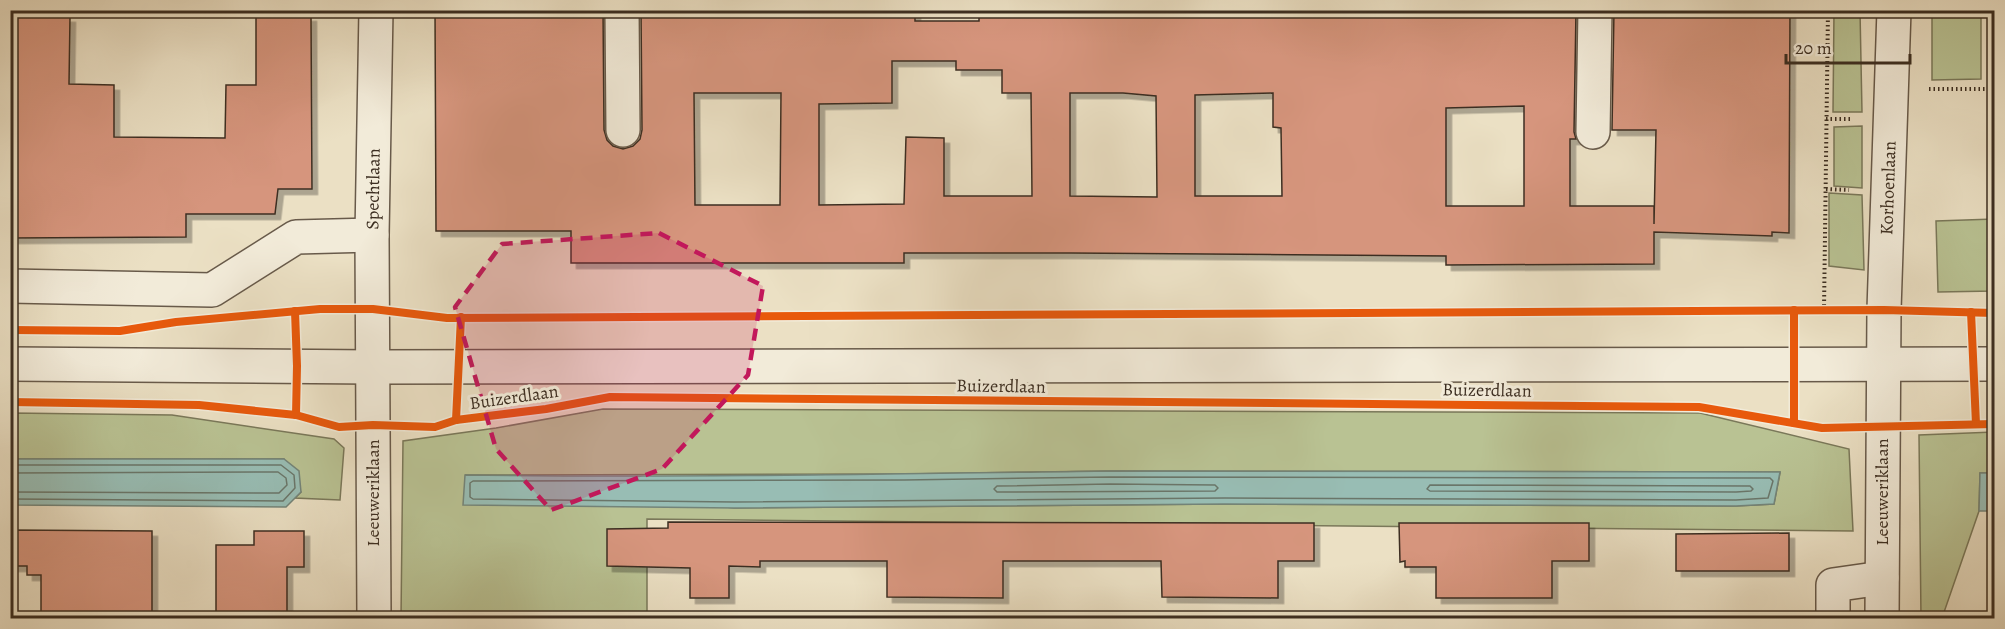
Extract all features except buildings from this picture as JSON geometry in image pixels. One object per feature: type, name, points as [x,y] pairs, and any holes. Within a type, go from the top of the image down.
[{"type":"street","name":"Spechtlaan","points":[[373,367],[372,235],[376,10]]},
{"type":"street","points":[[622,10],[622,130]]},
{"type":"street","points":[[1593,132],[1595,10]]},
{"type":"street","name":"Korhoenlaan","points":[[1884,366],[1894,10]]},
{"type":"street","points":[[10,286],[212,290],[296,237],[372,235]]},
{"type":"street","name":"Buizerdlaan","points":[[10,364],[373,367],[1995,364]]},
{"type":"street","name":"Leeuweriklaan","points":[[1882,618],[1884,366]]},
{"type":"street","name":"Leeuweriklaan","points":[[373,367],[374,618]]},
{"type":"street","points":[[1833,618],[1833,585],[1882,578]]},
{"type":"path","points":[[1824,310],[1828,10]]},
{"type":"path","points":[[1891,88],[1995,89]]},
{"type":"path","points":[[1814,310],[1884,310]]},
{"type":"highlighted area","points":[[659,233],[763,286],[748,375],[662,469],[551,510],[496,449],[455,307],[502,244]]},
{"type":"green space","points":[[1834,11],[1860,11],[1862,112],[1833,112]]},
{"type":"green space","points":[[1932,11],[1981,11],[1981,79],[1932,80]]},
{"type":"green space","points":[[1862,126],[1862,188],[1834,186],[1834,127]]},
{"type":"green space","points":[[1829,193],[1862,195],[1864,270],[1829,266]]},
{"type":"green space","points":[[1994,219],[1994,291],[1938,292],[1936,221]]},
{"type":"green space","points":[[603,409],[1700,413],[1849,449],[1853,531],[647,519],[647,618],[401,618],[403,441],[496,428]],"holes":[[[1110,471],[1780,472],[1774,504],[1736,506],[1225,504],[734,508],[465,475]]]},
{"type":"green space","points":[[11,413],[172,415],[334,439],[344,448],[340,500],[295,498],[301,492],[284,459],[11,459]]},
{"type":"green space","points":[[1994,432],[1994,473],[1980,473],[1979,511],[1942,618],[1921,618],[1919,435]]},
{"type":"water","points":[[11,459],[284,459],[299,471],[301,492],[286,507],[11,505]]},
{"type":"water","points":[[1110,471],[1780,472],[1774,504],[1736,506],[1225,504],[734,508],[463,505],[465,475],[707,476]]},
{"type":"water","points":[[1980,473],[1994,473],[1994,511],[1979,511]]},
{"type":"cycle path","points":[[10,330],[120,331],[176,322],[320,309],[373,309],[447,318],[1884,310],[1994,313]]},
{"type":"cycle path","points":[[1794,310],[1794,423]]},
{"type":"cycle path","points":[[295,311],[296,415]]},
{"type":"cycle path","points":[[1971,312],[1976,424]]},
{"type":"cycle path","points":[[456,420],[461,317]]},
{"type":"cycle path","points":[[10,402],[199,405],[296,415],[339,427],[373,425],[435,427],[456,420],[546,409],[610,397],[1699,407],[1822,428],[1994,424]]}]
